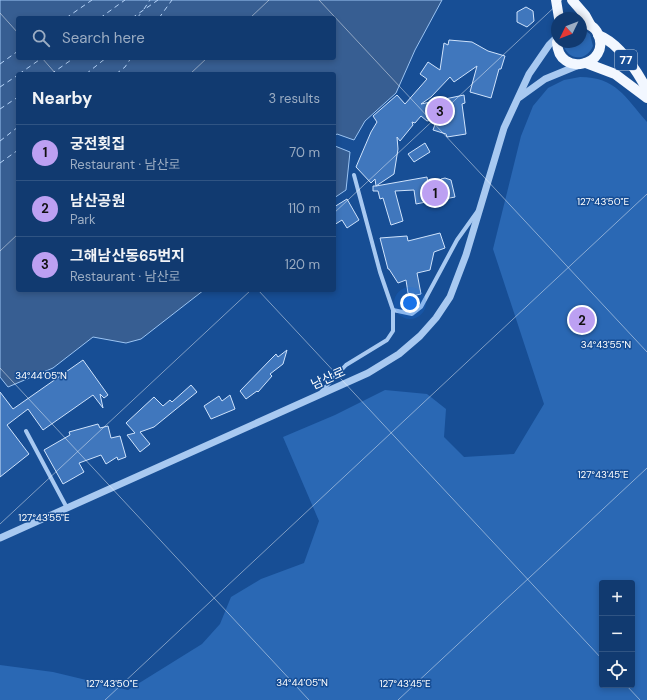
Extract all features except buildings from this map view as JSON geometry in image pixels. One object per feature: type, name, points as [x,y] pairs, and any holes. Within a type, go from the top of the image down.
[{"type":"main road","points":[[556,0],[558,12]]},
{"type":"main road","name":"77","points":[[572,0],[582,12]]},
{"type":"main road","name":"77","points":[[587,25],[598,35],[608,40],[616,48],[647,90]]},
{"type":"main road","name":"77","points":[[583,64],[597,55],[599,48],[598,35]]},
{"type":"main road","name":"77","points":[[559,48],[562,56],[573,64],[583,64],[615,74],[647,98]]},
{"type":"street","name":"남산로","points":[[0,538],[368,373],[384,364],[410,345],[428,328],[443,309],[454,287],[481,208],[504,128],[520,97],[529,74],[551,43]]},
{"type":"street","points":[[520,97],[545,79],[583,64]]},
{"type":"street","points":[[317,396],[346,365],[390,337],[394,327],[394,310],[380,272],[354,175]]},
{"type":"street","points":[[394,310],[412,314],[421,307],[456,240],[481,208]]},
{"type":"street","points":[[26,431],[67,508]]},
{"type":"shaded area","points":[[0,0],[442,0],[415,50],[396,93],[365,121],[354,140],[336,135],[336,72],[16,72],[16,292],[201,292],[141,339],[126,343],[93,337],[53,368],[8,387],[0,377]]},
{"type":"shaded area","points":[[587,32],[590,34],[593,46],[586,55],[581,57],[572,56],[565,49],[587,48]]},
{"type":"shaded area","points":[[580,77],[603,81],[619,90],[647,122],[647,700],[0,700],[0,665],[53,672],[128,690],[202,644],[220,624],[231,597],[261,579],[304,563],[319,521],[283,437],[335,415],[385,390],[427,394],[446,409],[444,437],[464,457],[514,454],[544,404],[493,249],[521,136],[533,106],[548,88],[564,80]]},
{"type":"shaded area","points":[[336,146],[350,152],[346,190],[336,197]]},
{"type":"ferry route","points":[[69,16],[92,0]]},
{"type":"ferry route","points":[[103,16],[125,0]]},
{"type":"ferry route","points":[[144,9],[150,0]]},
{"type":"ferry route","points":[[135,16],[158,0]]},
{"type":"ferry route","points":[[160,16],[172,0]]},
{"type":"ferry route","points":[[139,16],[142,12]]},
{"type":"ferry route","points":[[0,64],[16,52]]},
{"type":"ferry route","points":[[22,72],[39,60]]},
{"type":"ferry route","points":[[54,72],[71,60]]},
{"type":"ferry route","points":[[88,72],[104,60]]},
{"type":"ferry route","points":[[119,72],[125,67],[130,60]]},
{"type":"ferry route","points":[[0,87],[16,76]]},
{"type":"ferry route","points":[[0,109],[16,98]]},
{"type":"ferry route","points":[[0,141],[16,129]]},
{"type":"ferry route","points":[[0,163],[16,151]]},
{"type":"place","name":"그해남산동65번지","points":[[440,111]]},
{"type":"place","name":"궁전횟집","points":[[435,193]]},
{"type":"place","name":"남산공원","points":[[582,320]]}]
